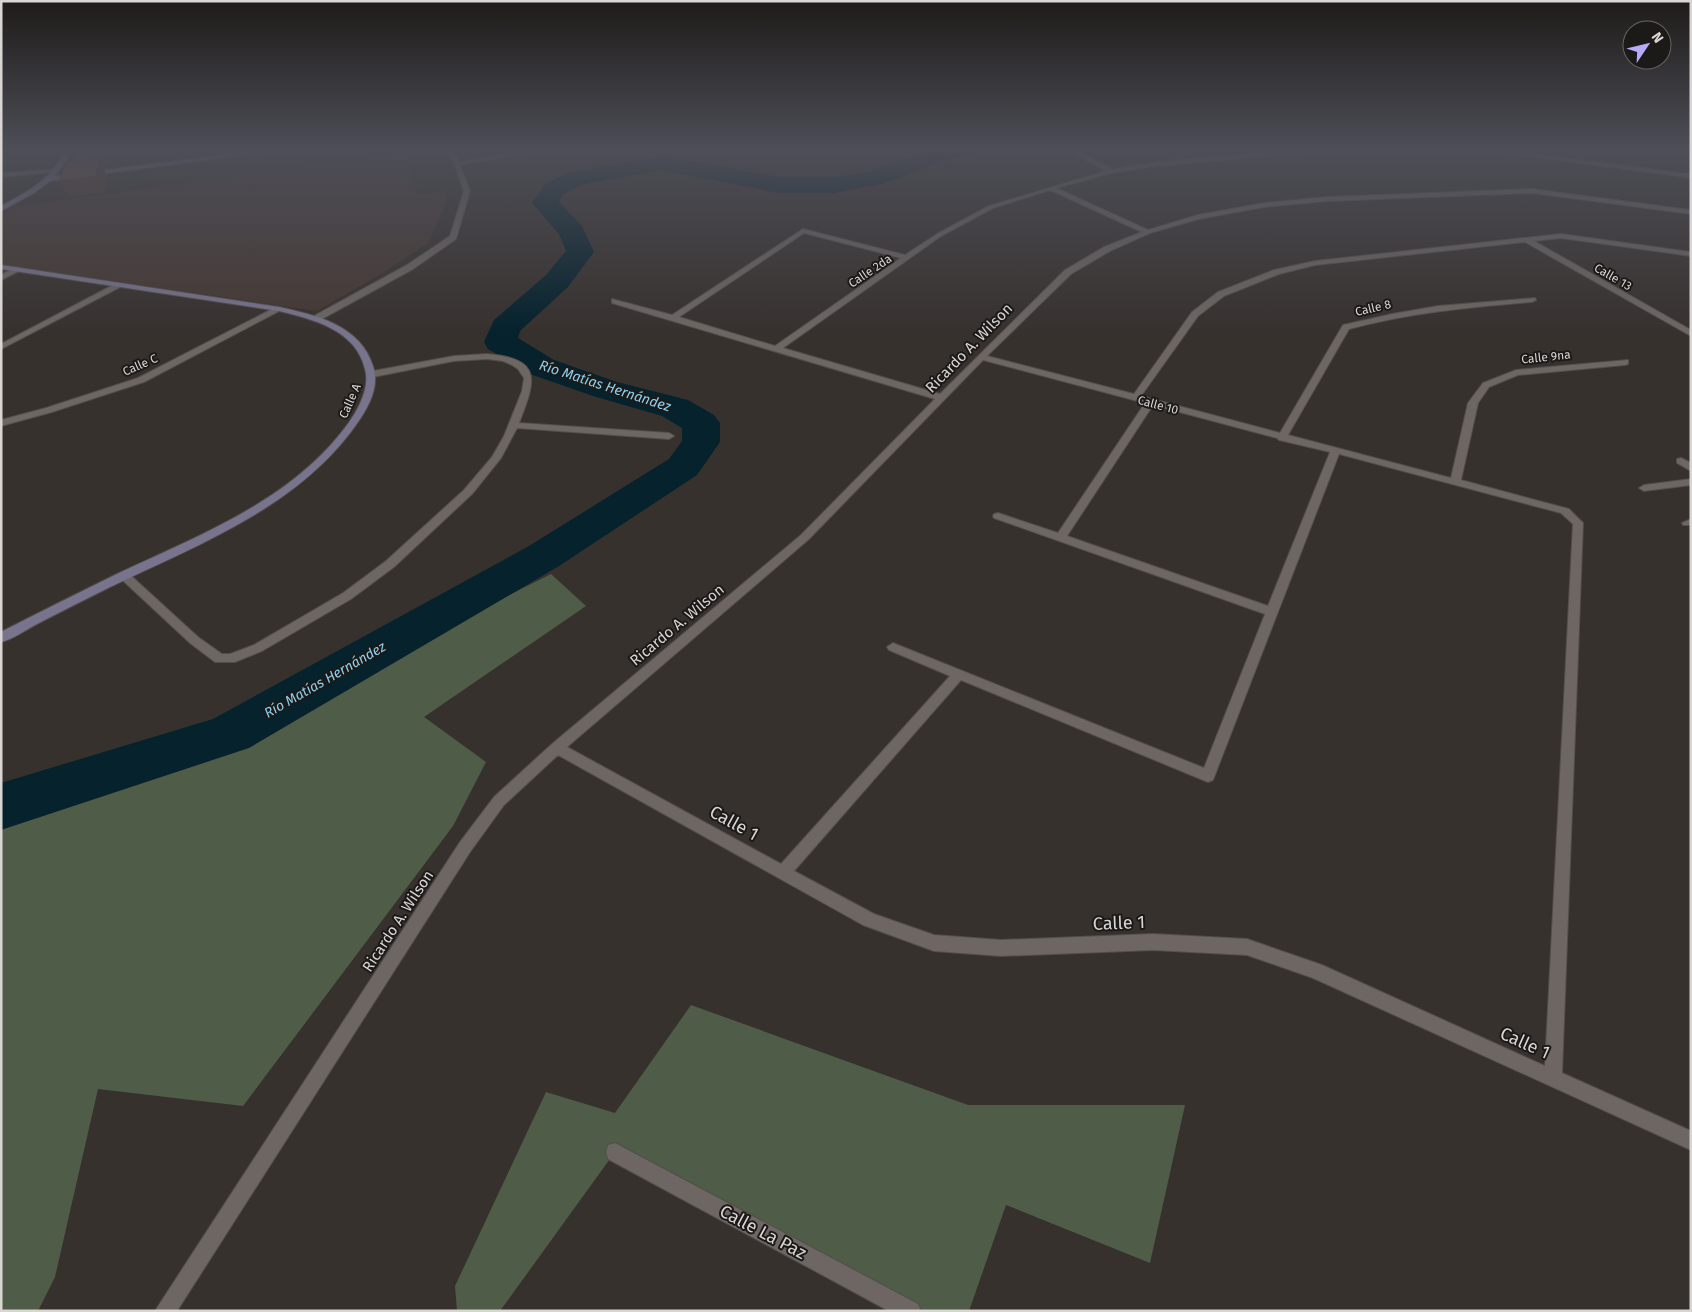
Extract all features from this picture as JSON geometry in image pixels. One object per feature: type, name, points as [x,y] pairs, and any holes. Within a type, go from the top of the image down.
[{"type":"street","points":[[317,318],[410,267],[454,237],[462,209]]},
{"type":"street","name":"Calle 2da","points":[[777,348],[939,235],[987,209]]},
{"type":"street","points":[[1097,209],[1148,232]]},
{"type":"street","name":"Ricardo A. Wilson","points":[[165,1311],[465,848],[499,801],[557,748],[805,537],[981,357],[1068,272],[1107,249],[1148,232],[1198,217],[1241,209]]},
{"type":"street","name":"Ricardo A. Wilson","points":[[1670,209],[1691,212]]},
{"type":"street","points":[[673,318],[803,231],[908,258]]},
{"type":"street","points":[[1134,399],[1195,314],[1221,294],[1277,272],[1315,263],[1561,236],[1691,254]]},
{"type":"street","name":"Calle 13","points":[[1525,239],[1691,334]]},
{"type":"street","points":[[1662,250],[1684,260]]},
{"type":"street","name":"Calle A","points":[[1,267],[279,309],[317,318],[332,324],[350,337],[366,356],[373,374],[364,406],[350,430],[332,452],[290,487],[234,523],[1,638]]},
{"type":"street","points":[[1,278],[19,270]]},
{"type":"street","points":[[1,347],[120,285]]},
{"type":"street","name":"Calle 8","points":[[1282,438],[1346,327],[1380,318],[1465,304],[1532,300]]},
{"type":"street","points":[[615,301],[943,398]]},
{"type":"street","name":"Calle C","points":[[1,423],[50,410],[141,380],[279,309]]},
{"type":"street","points":[[124,576],[194,640],[219,659],[231,659],[245,654],[307,620],[347,596],[390,564],[468,492],[496,458],[513,425],[527,391],[528,378],[522,367],[504,358],[485,357],[450,360],[373,374]]},
{"type":"street","name":"Calle 10","points":[[981,357],[1134,399],[1565,511],[1578,523],[1553,1078]]},
{"type":"street","name":"Calle 9na","points":[[1455,483],[1472,402],[1486,385],[1516,373],[1625,362]]},
{"type":"street","points":[[1060,538],[1150,403]]},
{"type":"street","points":[[513,425],[669,436]]},
{"type":"street","points":[[892,647],[1208,776],[1335,451]]},
{"type":"street","points":[[1681,461],[1691,468]]},
{"type":"street","points":[[1644,488],[1691,482]]},
{"type":"street","points":[[998,516],[1273,612]]},
{"type":"street","points":[[783,873],[959,674]]},
{"type":"street","name":"Calle 1","points":[[557,748],[869,920],[934,943],[1001,948],[1153,942],[1247,947],[1316,971],[1691,1140]]},
{"type":"street","name":"Calle La Paz","points":[[615,1152],[911,1311]]},
{"type":"shaded area","points":[[9,209],[443,209],[428,243],[383,273],[317,311],[1,264],[1,214]]},
{"type":"green space","points":[[551,574],[586,606],[424,717],[486,762],[453,826],[243,1106],[98,1089],[55,1277],[38,1311],[1,1311],[2,805],[230,734]]},
{"type":"green space","points":[[691,1005],[968,1105],[1185,1105],[1150,1263],[1006,1205],[969,1311],[922,1311],[615,1152],[500,1311],[457,1311],[455,1286],[546,1092],[615,1113]]},
{"type":"waterway","name":"Río Matías Hernández","points":[[1,807],[230,734],[544,556],[683,467],[701,442],[701,423],[675,408],[605,389],[542,367],[500,342],[505,327],[557,281],[580,252],[572,232],[551,209]]}]
